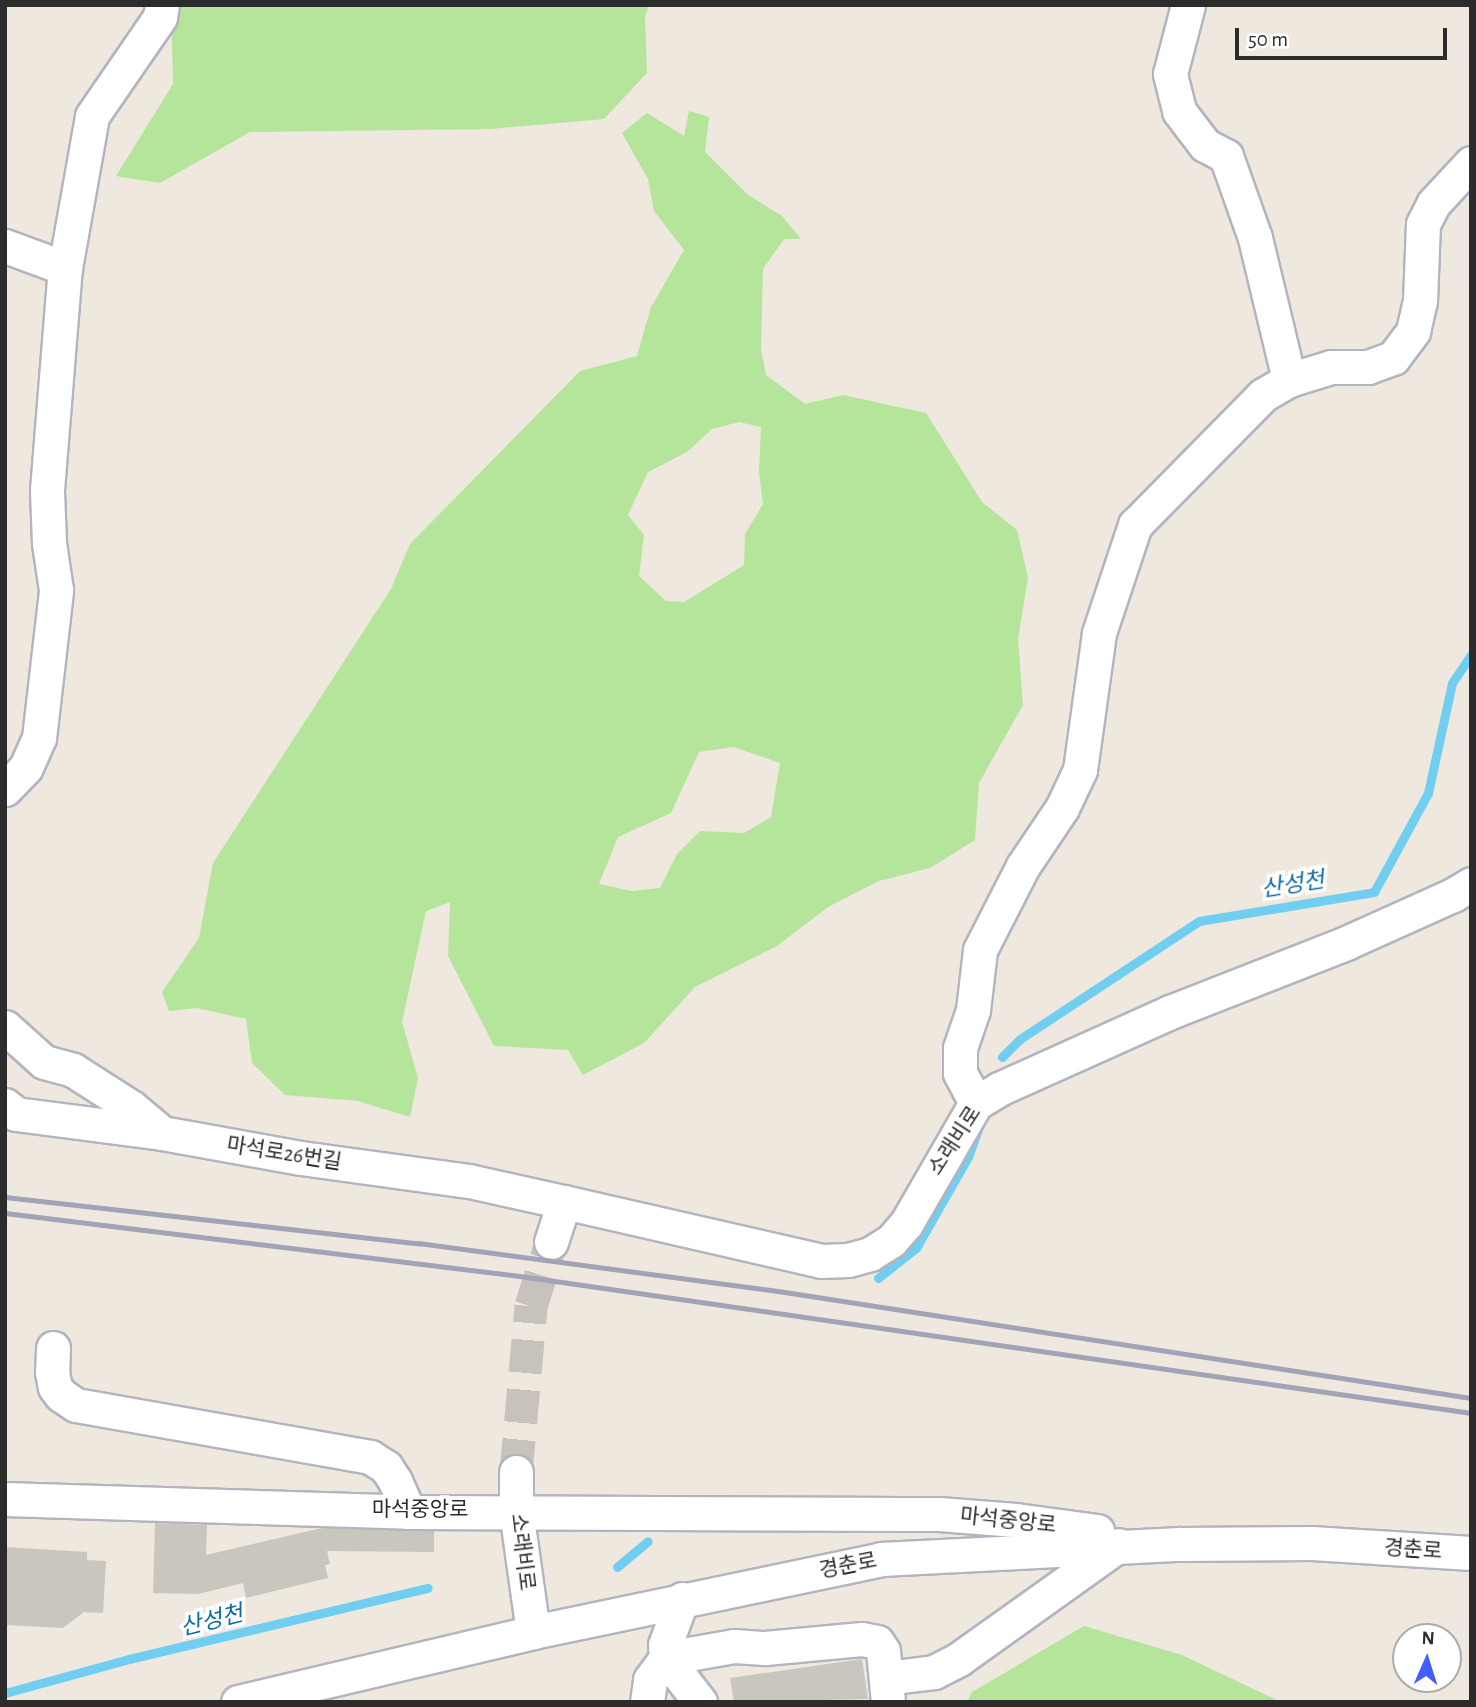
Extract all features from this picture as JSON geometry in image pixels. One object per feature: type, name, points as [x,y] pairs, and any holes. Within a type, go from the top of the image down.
[{"type":"street","points":[[5,789],[26,767],[38,738],[56,590],[49,543],[47,491],[65,268],[92,116],[160,17],[162,5]]},
{"type":"street","points":[[1188,5],[1170,74],[1179,111],[1205,145],[1226,156],[1255,239],[1290,380]]},
{"type":"street","points":[[976,1103],[960,1073],[960,1048],[973,1010],[980,950],[1023,866],[1062,808],[1080,770],[1099,633],[1135,525],[1263,395],[1290,380],[1331,367],[1368,367],[1393,358],[1413,331],[1420,301],[1423,224],[1433,204],[1471,163]]},
{"type":"street","points":[[5,246],[65,268]]},
{"type":"street","name":"소래비로","points":[[564,1202],[821,1261],[848,1260],[870,1254],[891,1241],[906,1224],[976,1103],[999,1089],[1158,1017],[1346,943],[1471,884]]},
{"type":"street","points":[[5,1027],[44,1062],[73,1070],[131,1107],[162,1133]]},
{"type":"street","name":"마석로26번길","points":[[5,1105],[16,1114],[162,1133],[301,1158],[470,1181],[564,1202]]},
{"type":"street","points":[[551,1242],[564,1202]]},
{"type":"street","points":[[53,1349],[52,1372],[55,1387],[61,1395],[76,1405],[370,1457],[386,1467],[409,1511]]},
{"type":"street","name":"소래비로","points":[[516,1472],[516,1511],[533,1632]]},
{"type":"street","name":"마석중앙로","points":[[5,1499],[409,1511],[834,1513],[1016,1520],[1180,1544]]},
{"type":"street","points":[[834,1513],[881,1559]]},
{"type":"street","name":"경춘로","points":[[238,1702],[533,1632],[881,1559],[1180,1544],[1312,1543],[1471,1553]]},
{"type":"street","points":[[666,1651],[734,1646],[757,1648],[862,1639],[881,1646],[887,1690],[921,1674],[945,1667],[1119,1545]]},
{"type":"street","points":[[647,1702],[650,1680],[666,1651],[682,1599]]},
{"type":"street","points":[[666,1651],[701,1702]]},
{"type":"green space","points":[[171,5],[649,5],[645,17],[647,73],[604,119],[491,129],[250,132],[160,183],[116,176],[173,84]]},
{"type":"green space","points":[[689,111],[709,117],[705,152],[747,194],[782,216],[801,239],[784,239],[763,269],[761,349],[766,375],[805,404],[843,395],[926,413],[982,502],[1017,530],[1028,578],[1018,639],[1023,705],[979,783],[975,840],[930,868],[879,881],[828,907],[777,946],[695,987],[644,1043],[583,1075],[568,1050],[494,1046],[448,956],[450,902],[426,911],[402,1022],[418,1078],[410,1117],[358,1101],[285,1095],[252,1063],[246,1019],[197,1008],[169,1011],[162,992],[199,938],[213,863],[391,589],[410,544],[580,371],[637,356],[651,307],[684,250],[654,211],[648,179],[622,133],[647,113],[684,136]],"holes":[[[739,422],[761,427],[759,472],[763,504],[745,534],[744,565],[684,602],[666,601],[639,576],[644,535],[628,515],[648,472],[687,452],[712,429]],[[734,747],[780,763],[771,817],[744,833],[700,831],[677,854],[660,888],[631,891],[599,884],[618,837],[671,813],[699,752]]]},
{"type":"green space","points":[[1084,1626],[1182,1655],[1281,1702],[967,1702],[972,1692]]},
{"type":"building","points":[[155,1523],[207,1525],[206,1555],[322,1528],[434,1531],[434,1552],[327,1551],[330,1564],[325,1565],[328,1578],[246,1598],[243,1583],[198,1594],[153,1593]]},
{"type":"building","points":[[5,1547],[87,1552],[87,1560],[106,1561],[103,1613],[84,1612],[63,1628],[5,1625]]},
{"type":"building","points":[[862,1659],[868,1699],[734,1702],[730,1678]]},
{"type":"waterway","name":"산성천","points":[[1002,1057],[1020,1039],[1199,921],[1374,892],[1428,793],[1452,683],[1471,655]]},
{"type":"waterway","name":"산성천","points":[[878,1278],[916,1248],[968,1157],[978,1129]]},
{"type":"waterway","name":"산성천","points":[[617,1567],[648,1541]]},
{"type":"waterway","name":"산성천","points":[[5,1693],[129,1659],[428,1588]]},
{"type":"tunnel","points":[[516,1472],[531,1306],[551,1242]]},
{"type":"railway","points":[[5,1197],[418,1243],[778,1291],[1471,1398]]},
{"type":"railway","points":[[5,1213],[527,1277],[1471,1413]]}]
